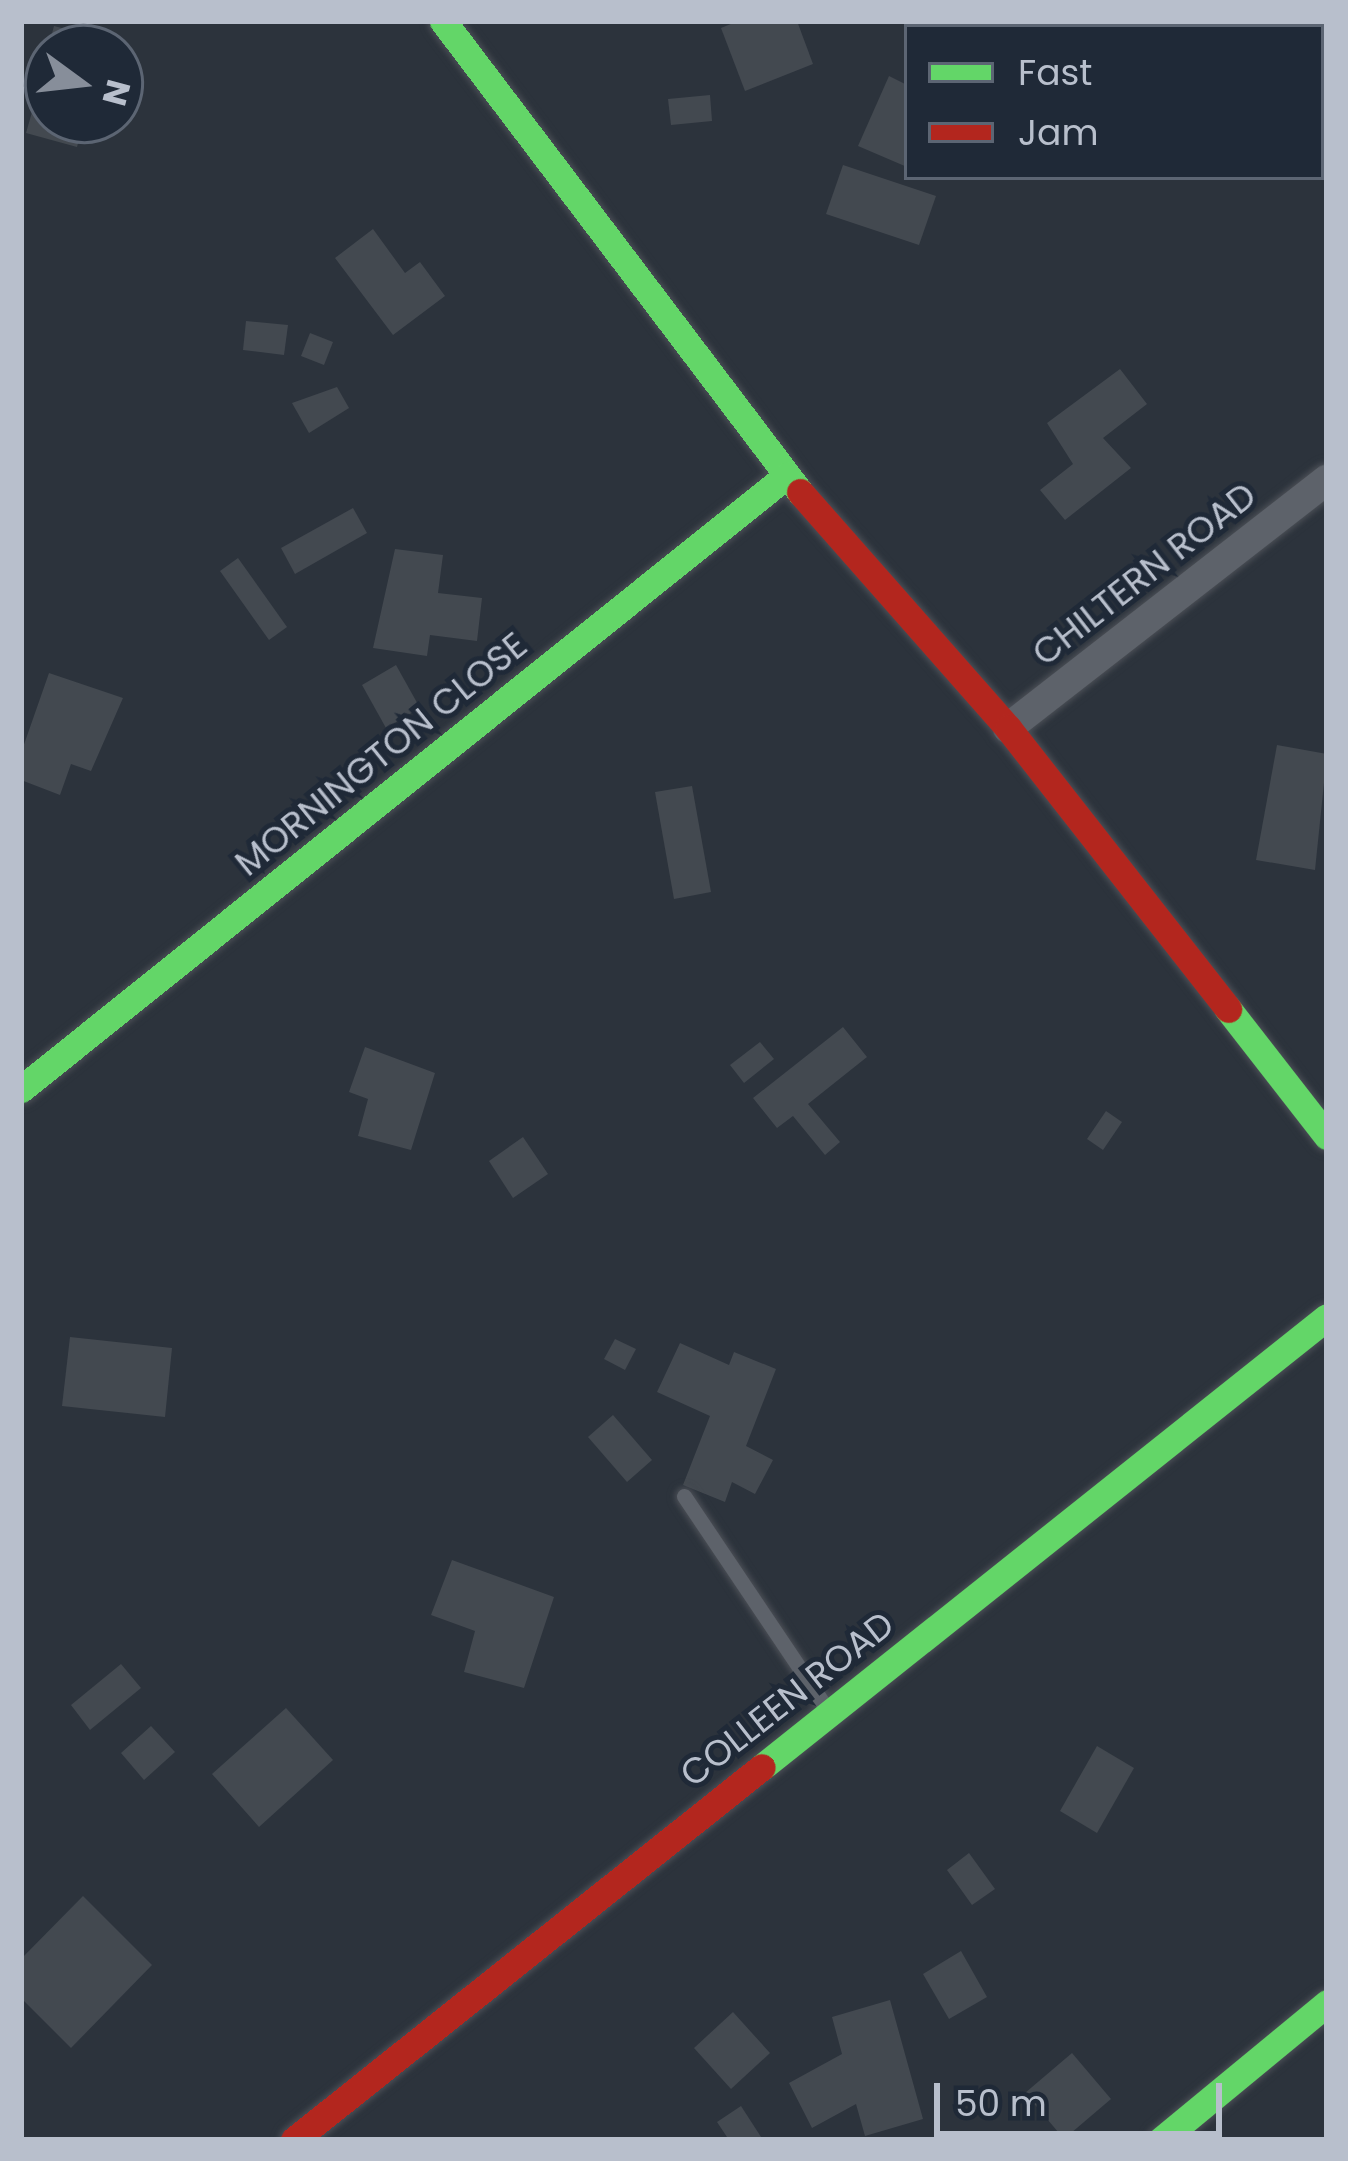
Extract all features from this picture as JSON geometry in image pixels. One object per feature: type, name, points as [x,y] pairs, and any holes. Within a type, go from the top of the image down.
[{"type":"street","points":[[443,21],[786,476],[1007,728],[1327,1136]]},
{"type":"street","name":"MORNINGTON CLOSE","points":[[21,1089],[786,476]]},
{"type":"street","name":"CHILTERN ROAD","points":[[1007,728],[1327,480]]},
{"type":"street","name":"COLLEEN ROAD","points":[[294,2140],[1327,1317]]},
{"type":"street","points":[[1162,2140],[1327,2003]]},
{"type":"lane","points":[[684,1496],[829,1713]]},
{"type":"building","points":[[738,21],[797,21],[813,64],[745,91],[721,28]]},
{"type":"building","points":[[889,76],[904,84],[904,166],[858,146]]},
{"type":"building","points":[[710,95],[712,121],[671,125],[668,99]]},
{"type":"building","points":[[843,165],[936,196],[919,245],[826,214]]},
{"type":"building","points":[[373,229],[405,273],[420,262],[445,296],[393,335],[335,258]]},
{"type":"building","points":[[246,321],[288,325],[284,355],[243,350]]},
{"type":"building","points":[[310,333],[333,342],[324,365],[301,356]]},
{"type":"building","points":[[1120,369],[1147,404],[1103,438],[1131,468],[1065,520],[1040,490],[1073,464],[1047,423]]},
{"type":"building","points":[[337,387],[349,408],[309,433],[292,403]]},
{"type":"building","points":[[353,508],[367,533],[295,574],[281,548]]},
{"type":"building","points":[[395,549],[443,555],[438,593],[482,598],[477,641],[430,635],[427,656],[373,648]]},
{"type":"building","points":[[238,558],[287,627],[269,640],[220,571]]},
{"type":"building","points":[[396,665],[420,708],[386,728],[362,685]]},
{"type":"building","points":[[49,673],[123,698],[91,771],[71,764],[60,795],[21,780],[21,753]]},
{"type":"building","points":[[1277,745],[1327,754],[1315,870],[1256,860]]},
{"type":"building","points":[[692,786],[711,892],[674,899],[655,792]]},
{"type":"building","points":[[843,1027],[867,1057],[808,1104],[840,1142],[825,1155],[793,1116],[777,1128],[753,1098]]},
{"type":"building","points":[[760,1042],[774,1059],[744,1083],[730,1065]]},
{"type":"building","points":[[365,1047],[435,1073],[411,1150],[358,1136],[368,1099],[349,1092]]},
{"type":"building","points":[[1106,1111],[1122,1122],[1103,1150],[1087,1139]]},
{"type":"building","points":[[523,1137],[548,1174],[513,1198],[489,1161]]},
{"type":"building","points":[[70,1337],[172,1348],[165,1417],[62,1406]]},
{"type":"building","points":[[615,1339],[636,1349],[625,1370],[604,1359]]},
{"type":"building","points":[[680,1343],[729,1365],[734,1352],[776,1369],[746,1446],[773,1460],[755,1494],[732,1482],[725,1502],[683,1485],[710,1416],[657,1392]]},
{"type":"building","points":[[613,1415],[652,1460],[627,1482],[588,1437]]},
{"type":"building","points":[[452,1560],[554,1597],[524,1688],[464,1672],[475,1631],[431,1615]]},
{"type":"building","points":[[121,1664],[141,1688],[90,1730],[71,1705]]},
{"type":"building","points":[[286,1708],[333,1760],[259,1827],[212,1774]]},
{"type":"building","points":[[151,1726],[175,1752],[144,1780],[121,1753]]},
{"type":"building","points":[[1097,1746],[1134,1768],[1097,1833],[1060,1811]]},
{"type":"building","points":[[969,1853],[995,1889],[972,1905],[947,1870]]},
{"type":"building","points":[[83,1896],[152,1965],[71,2048],[21,1998],[21,1959]]},
{"type":"building","points":[[961,1951],[987,1997],[949,2019],[923,1974]]},
{"type":"building","points":[[890,2000],[923,2119],[865,2136],[856,2104],[812,2128],[789,2083],[842,2054],[832,2017]]},
{"type":"building","points":[[733,2012],[770,2053],[731,2089],[694,2048]]},
{"type":"building","points":[[1072,2053],[1111,2099],[1064,2139],[1025,2093]]},
{"type":"building","points":[[741,2106],[763,2140],[729,2140],[717,2122]]},
{"type":"traffic: fast","points":[[443,21],[800,492]]},
{"type":"traffic: fast","points":[[21,1089],[786,476]]},
{"type":"traffic: fast","points":[[1228,1009],[1327,1136]]},
{"type":"traffic: fast","points":[[762,1767],[1327,1317]]},
{"type":"traffic: fast","points":[[1161,2140],[1327,2003]]},
{"type":"traffic: jam","points":[[800,492],[1008,728],[1228,1009]]},
{"type":"traffic: jam","points":[[294,2140],[762,1767]]}]
